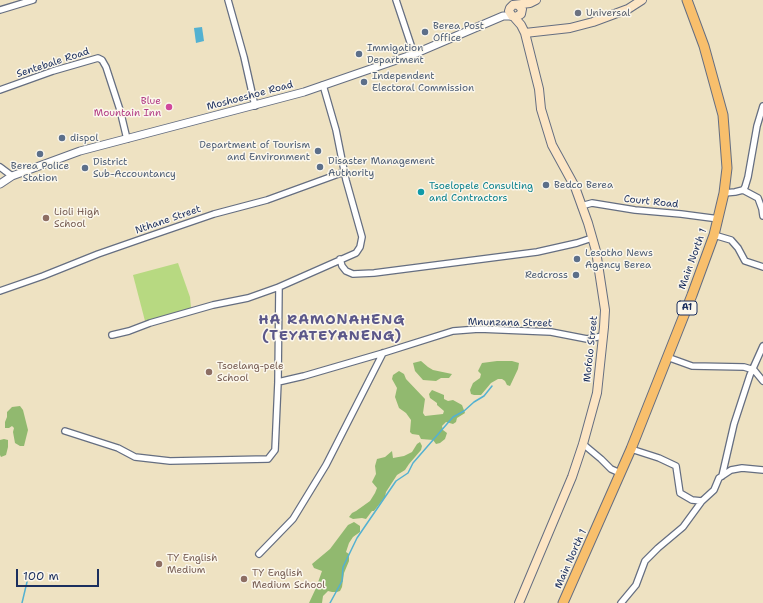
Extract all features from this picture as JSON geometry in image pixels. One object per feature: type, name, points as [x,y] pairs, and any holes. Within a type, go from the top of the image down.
[{"type":"main road","points":[[523,29],[570,28],[593,22],[628,9],[642,0]]},
{"type":"main road","name":"Main North 1","points":[[564,603],[631,449],[719,219],[727,168],[722,115],[708,59],[687,0]]},
{"type":"main road","name":"Moshoeshoe Road","points":[[516,10],[533,2]]},
{"type":"main road","name":"Mofolo Street","points":[[516,10],[523,29],[539,89],[541,109],[552,145],[574,187],[596,251],[605,310],[597,393],[583,444],[572,477],[519,603]]},
{"type":"street","points":[[0,10],[33,0]]},
{"type":"street","points":[[228,0],[255,106]]},
{"type":"street","points":[[396,0],[414,54]]},
{"type":"street","name":"Moshoeshoe Road","points":[[0,184],[12,176],[80,151],[304,92],[414,54],[516,10]]},
{"type":"street","name":"Sentebale Road","points":[[0,90],[53,70],[98,58],[102,60],[106,67],[120,110],[126,138]]},
{"type":"street","points":[[112,335],[129,331],[150,323],[248,298],[279,287],[356,253],[360,248],[362,236],[344,172],[337,137],[323,85]]},
{"type":"street","points":[[743,190],[748,176],[763,106]]},
{"type":"street","points":[[0,167],[12,176]]},
{"type":"street","name":"Nthane Street","points":[[0,291],[144,238],[214,214],[268,200],[344,172]]},
{"type":"street","points":[[724,193],[743,190],[758,198],[763,216]]},
{"type":"street","name":"Court Road","points":[[581,206],[592,203],[635,210],[719,219]]},
{"type":"street","points":[[714,235],[731,240],[738,248],[745,261],[763,267]]},
{"type":"street","points":[[340,259],[342,266],[346,271],[353,274],[374,273],[537,252],[592,238]]},
{"type":"street","points":[[65,431],[118,448],[135,457],[170,461],[268,459],[275,450],[278,382],[279,287]]},
{"type":"street","name":"Mnunzana Street","points":[[278,382],[383,353],[453,331],[479,329],[551,332],[587,339],[603,336]]},
{"type":"street","points":[[722,476],[734,424],[750,375],[754,370],[763,346]]},
{"type":"street","points":[[259,554],[293,519],[326,465],[383,353]]},
{"type":"street","points":[[667,357],[692,366],[744,367],[754,370],[763,381]]},
{"type":"street","points":[[583,444],[611,469],[620,473]]},
{"type":"street","points":[[631,449],[659,458],[676,466],[680,493],[692,500],[702,501]]},
{"type":"street","points":[[621,603],[636,584],[645,561],[683,527],[702,501],[714,490],[719,478],[731,470],[742,468],[763,470]]},
{"type":"green space","points":[[178,263],[190,297],[191,308],[145,321],[133,275]]},
{"type":"green space","points":[[421,361],[433,370],[452,374],[449,378],[441,378],[436,381],[423,380],[415,371],[413,363]]},
{"type":"green space","points":[[512,361],[519,363],[518,369],[510,386],[507,385],[502,379],[498,379],[491,383],[481,395],[471,394],[470,390],[473,383],[480,378],[481,374],[478,371],[482,363]]},
{"type":"green space","points":[[399,371],[404,374],[406,379],[425,399],[423,413],[425,416],[443,414],[444,411],[430,398],[429,394],[432,390],[444,395],[444,399],[448,401],[453,400],[462,405],[465,413],[457,418],[456,422],[453,424],[446,422],[442,426],[443,430],[447,433],[445,439],[440,443],[436,444],[433,440],[421,439],[419,435],[412,434],[410,432],[411,420],[406,413],[399,408],[395,397],[397,388],[392,379],[393,375]]},
{"type":"green space","points":[[20,406],[23,410],[28,430],[24,446],[20,446],[15,443],[13,432],[14,428],[12,426],[5,428],[7,412],[12,407]]},
{"type":"green space","points":[[0,440],[8,440],[8,447],[6,455],[1,457]]},
{"type":"green space","points":[[420,442],[422,446],[421,450],[405,470],[397,475],[386,492],[385,497],[374,511],[372,511],[366,519],[353,519],[349,517],[352,513],[370,501],[375,493],[377,488],[372,482],[376,474],[375,466],[377,459],[385,457],[392,451],[393,458],[404,456],[412,452]]},
{"type":"green space","points":[[354,522],[360,526],[360,532],[353,537],[349,543],[346,552],[349,554],[349,561],[344,573],[340,591],[328,591],[323,596],[322,603],[309,603],[322,571],[314,568],[312,564],[330,549],[348,525]]},
{"type":"water","points":[[202,27],[204,41],[196,43],[194,28]]},
{"type":"waterway","points":[[330,603],[342,581],[343,567],[357,538],[396,481],[408,473],[413,463],[453,417],[464,411],[484,396],[492,386]]},
{"type":"waterway","points":[[22,603],[27,582]]},
{"type":"place","name":"Universal","points":[[578,13]]},
{"type":"place","name":"Berea Post Office","points":[[425,32]]},
{"type":"place","name":"Immigation Department","points":[[359,54]]},
{"type":"place","name":"Independent Electoral Commission","points":[[364,82]]},
{"type":"place","name":"Blue Mountain Inn","points":[[169,107]]},
{"type":"place","name":"dispol","points":[[62,138]]},
{"type":"place","name":"Department of Tourism and Environment","points":[[318,151]]},
{"type":"place","name":"Berea Police Station","points":[[40,154]]},
{"type":"place","name":"Disaster Management Authority","points":[[320,167]]},
{"type":"place","name":"District Sub-Accountancy","points":[[85,168]]},
{"type":"place","name":"Bedco Berea","points":[[546,185]]},
{"type":"place","name":"Tsoelopele Consulting and Contractors","points":[[421,192]]},
{"type":"place","name":"Lioli High School","points":[[46,218]]},
{"type":"place","name":"Lesotho News Agency Berea","points":[[577,259]]},
{"type":"place","name":"Redcross","points":[[576,275]]},
{"type":"place","name":"Tsoelang-pele School","points":[[209,372]]},
{"type":"place","name":"TY English Medium","points":[[159,564]]},
{"type":"place","name":"TY English Medium School","points":[[244,579]]},
{"type":"district","name":"HA RAMONAHENG (TEYATEYANENG)","points":[[332,328]]}]
